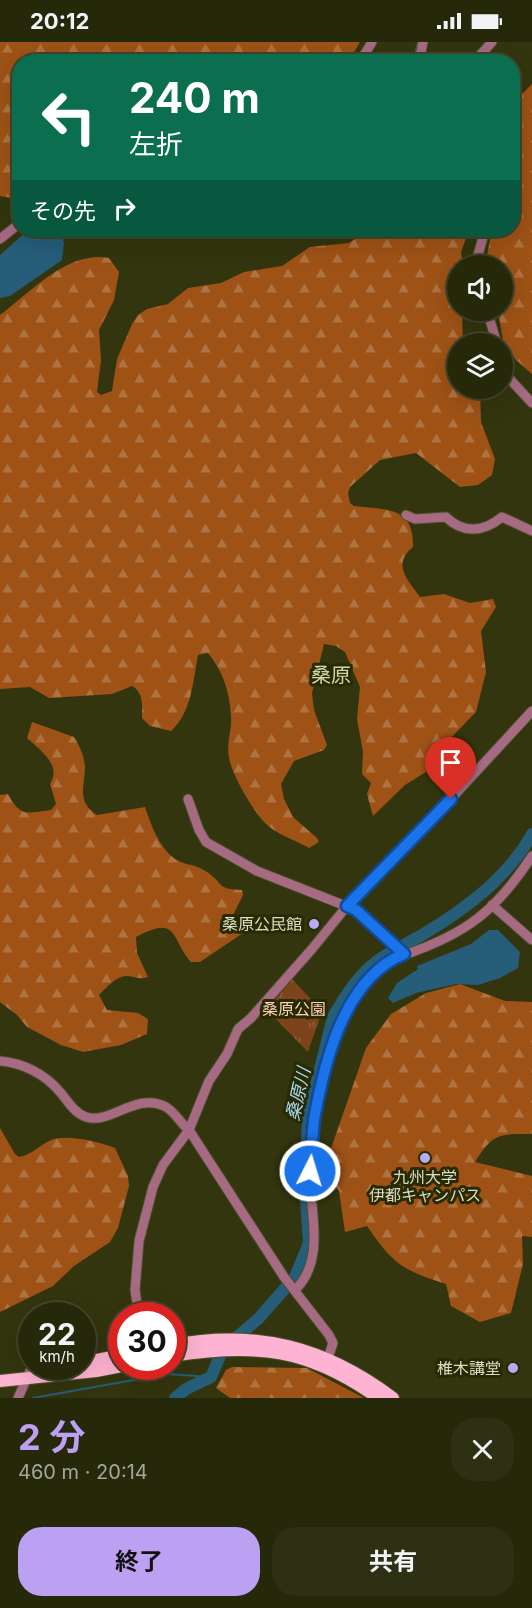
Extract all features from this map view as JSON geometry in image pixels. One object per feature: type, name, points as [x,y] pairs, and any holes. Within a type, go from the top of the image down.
[{"type":"main road","points":[[186,1345],[253,1340],[284,1344],[328,1358],[351,1369],[393,1398]]},
{"type":"main road","points":[[186,1352],[213,1344],[288,1354],[323,1365],[351,1379],[378,1398]]},
{"type":"main road","points":[[0,1378],[18,1376]]},
{"type":"street","points":[[481,54],[492,42]]},
{"type":"street","points":[[0,240],[12,230]]},
{"type":"street","points":[[478,255],[483,237]]},
{"type":"street","points":[[513,383],[532,404]]},
{"type":"street","points":[[405,515],[415,519],[446,517],[455,526],[478,530],[492,526],[502,517],[532,531]]},
{"type":"street","points":[[137,1302],[135,1290],[144,1216],[153,1186],[163,1165],[189,1130],[209,1081],[228,1053],[238,1029],[251,1018],[347,906],[436,815],[532,711]]},
{"type":"street","points":[[188,799],[199,830],[206,842],[230,853],[257,871],[356,910],[402,953]]},
{"type":"street","points":[[294,1289],[306,1271],[316,1244],[310,1171],[314,1122],[336,1032],[350,1003],[389,960],[402,953],[454,936],[511,887],[532,856]]},
{"type":"street","points":[[492,905],[532,940]]},
{"type":"street","points":[[0,1061],[22,1066],[49,1080],[84,1116],[95,1118],[135,1104],[161,1105],[174,1113],[189,1130],[286,1278],[333,1343],[328,1358]]},
{"type":"street","points":[[20,1395],[27,1380]]},
{"type":"green space","points":[[0,42],[360,42],[353,54],[12,54],[12,198],[0,196]]},
{"type":"green space","points":[[532,84],[532,374],[513,356],[513,333],[502,333],[500,321],[513,321],[513,255],[487,255],[491,237],[520,237],[520,96]]},
{"type":"green space","points":[[358,237],[466,237],[461,255],[447,255],[447,321],[462,321],[463,333],[447,333],[447,399],[480,399],[481,422],[495,459],[492,475],[478,485],[460,487],[416,453],[380,460],[350,487],[348,493],[350,503],[354,506],[387,510],[403,517],[409,524],[413,547],[403,560],[403,566],[407,578],[420,597],[444,594],[470,603],[493,599],[496,607],[481,631],[486,672],[476,712],[438,751],[429,770],[405,785],[373,816],[367,794],[371,783],[362,774],[363,752],[357,719],[360,687],[345,652],[336,646],[324,644],[312,693],[314,710],[327,745],[324,750],[294,761],[281,784],[284,799],[293,817],[319,842],[309,848],[269,827],[255,810],[239,783],[228,752],[231,727],[229,699],[222,675],[208,653],[198,655],[187,705],[183,715],[171,731],[150,726],[142,718],[139,692],[132,686],[112,694],[49,698],[30,687],[0,689],[0,315],[65,266],[94,257],[109,258],[119,272],[114,300],[99,330],[101,360],[97,392],[101,395],[112,391],[117,359],[138,315],[147,309],[168,304],[188,288],[221,283],[244,272],[282,266],[310,247],[349,243]]},
{"type":"green space","points":[[32,722],[74,737],[84,761],[84,800],[97,815],[145,807],[162,846],[168,853],[181,862],[203,869],[224,887],[242,890],[243,895],[233,915],[246,931],[200,962],[191,962],[176,937],[167,928],[150,930],[136,937],[137,953],[148,977],[124,976],[112,982],[99,995],[107,1010],[138,1013],[148,1019],[147,1034],[121,1045],[83,1052],[61,1045],[27,1027],[17,1015],[0,1002],[0,795],[8,794],[17,807],[30,813],[51,810],[56,804],[50,784],[53,777],[52,765],[44,753],[27,738]]},
{"type":"green space","name":"桑原公園","points":[[292,979],[322,1011],[308,1052],[267,1010]]},
{"type":"green space","points":[[460,984],[505,1001],[532,1002],[532,1134],[511,1134],[498,1137],[487,1145],[475,1162],[532,1176],[532,1237],[522,1236],[523,1264],[511,1313],[480,1322],[451,1306],[446,1284],[409,1270],[400,1264],[384,1249],[367,1226],[345,1232],[339,1191],[328,1178],[328,1157],[366,1048],[391,1014],[426,993]]},
{"type":"green space","points":[[0,1128],[19,1157],[49,1141],[63,1138],[91,1141],[115,1148],[128,1176],[129,1186],[118,1228],[110,1242],[74,1266],[53,1286],[0,1312]]},
{"type":"green space","points":[[232,1367],[307,1368],[364,1398],[230,1398],[216,1388],[226,1370]]},
{"type":"water","points":[[20,237],[63,237],[62,260],[10,296],[0,298],[0,255]]},
{"type":"water","points":[[489,930],[498,930],[520,952],[518,968],[500,978],[478,985],[456,984],[416,993],[393,1003],[388,998],[397,983],[418,969],[417,966],[471,944]]},
{"type":"waterway","points":[[415,54],[418,42]]},
{"type":"waterway","name":"桑原川","points":[[175,1398],[186,1389],[211,1377],[223,1349],[258,1319],[295,1277],[309,1243],[305,1185],[308,1117],[333,1017],[342,1001],[374,963],[438,925],[484,892],[511,865],[532,834]]},
{"type":"waterway","points":[[33,1398],[167,1374],[211,1377]]},
{"type":"place","name":"桑原公民館","points":[[314,924]]},
{"type":"place","name":"九州大学 伊都キャンパス","points":[[425,1158]]},
{"type":"place","name":"椎木講堂","points":[[513,1368]]},
{"type":"district","name":"桑原","points":[[331,675]]},
{"type":"route","points":[[310,1171],[314,1122],[336,1032],[350,1003],[389,960],[404,954],[356,910],[347,906],[451,799]]}]
